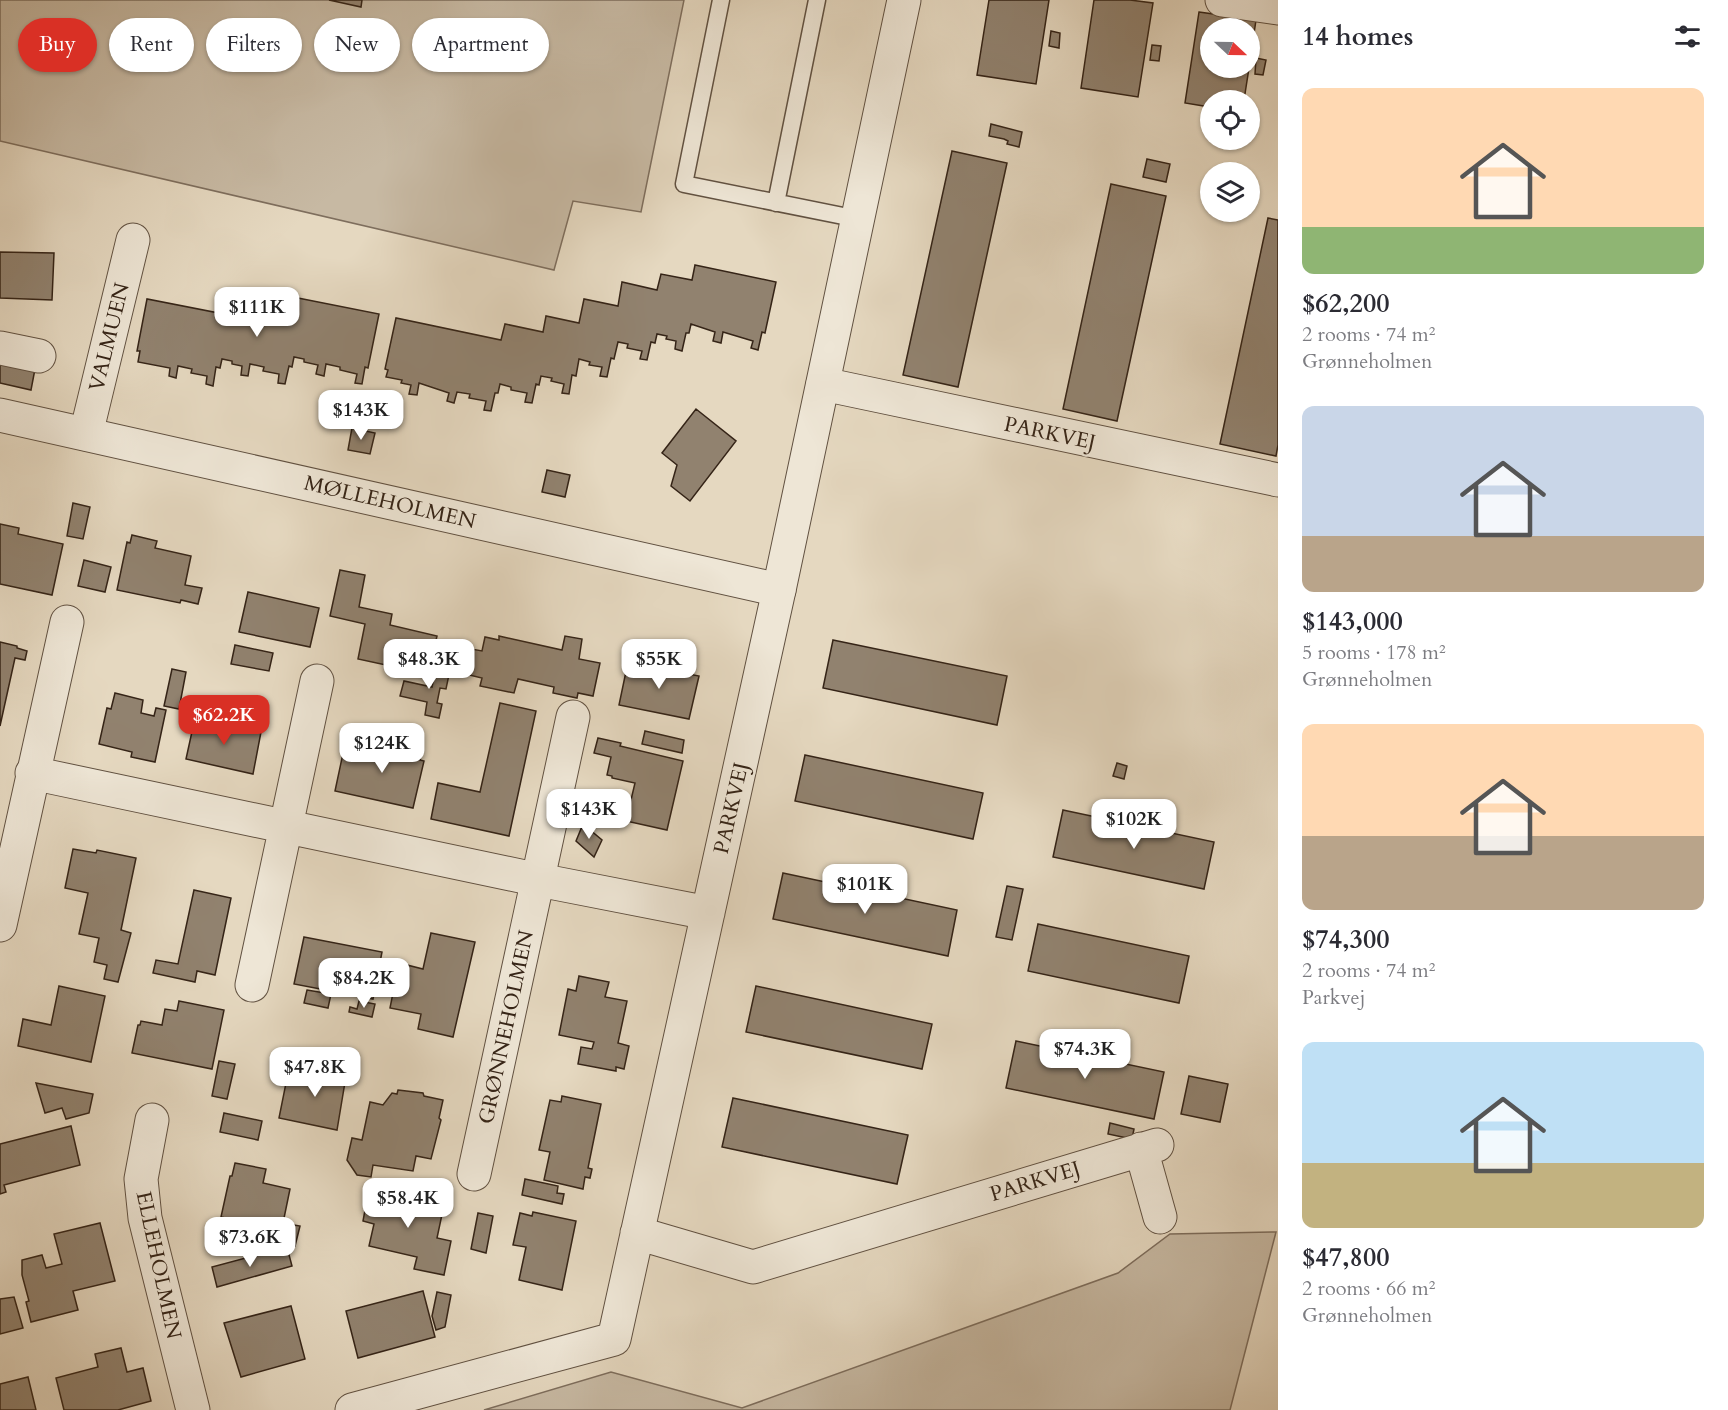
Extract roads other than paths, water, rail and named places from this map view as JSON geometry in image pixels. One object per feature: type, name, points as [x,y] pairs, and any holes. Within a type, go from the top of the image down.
[{"type":"street","name":"PARKVEJ","points":[[352,1410],[614,1340],[779,590],[904,0]]},
{"type":"street","points":[[1222,0],[1278,8]]},
{"type":"street","name":"VALMUEN","points":[[86,434],[133,240]]},
{"type":"street","points":[[0,348],[39,356]]},
{"type":"street","name":"PARKVEJ","points":[[823,384],[1278,480]]},
{"type":"street","name":"MØLLEHOLMEN","points":[[0,415],[779,590]]},
{"type":"street","points":[[0,925],[66,622]]},
{"type":"street","points":[[252,985],[317,681]]},
{"type":"street","name":"GRØNNEHOLMEN","points":[[474,1174],[573,717]]},
{"type":"street","points":[[32,773],[538,880],[708,913]]},
{"type":"street","name":"ELLEHOLMEN","points":[[152,1120],[141,1179],[145,1218],[193,1410]]},
{"type":"street","name":"PARKVEJ","points":[[637,1233],[753,1267],[1149,1147],[1160,1217]]},
{"type":"lane","points":[[721,0],[684,184],[858,219]]},
{"type":"lane","points":[[776,203],[817,0]]}]
